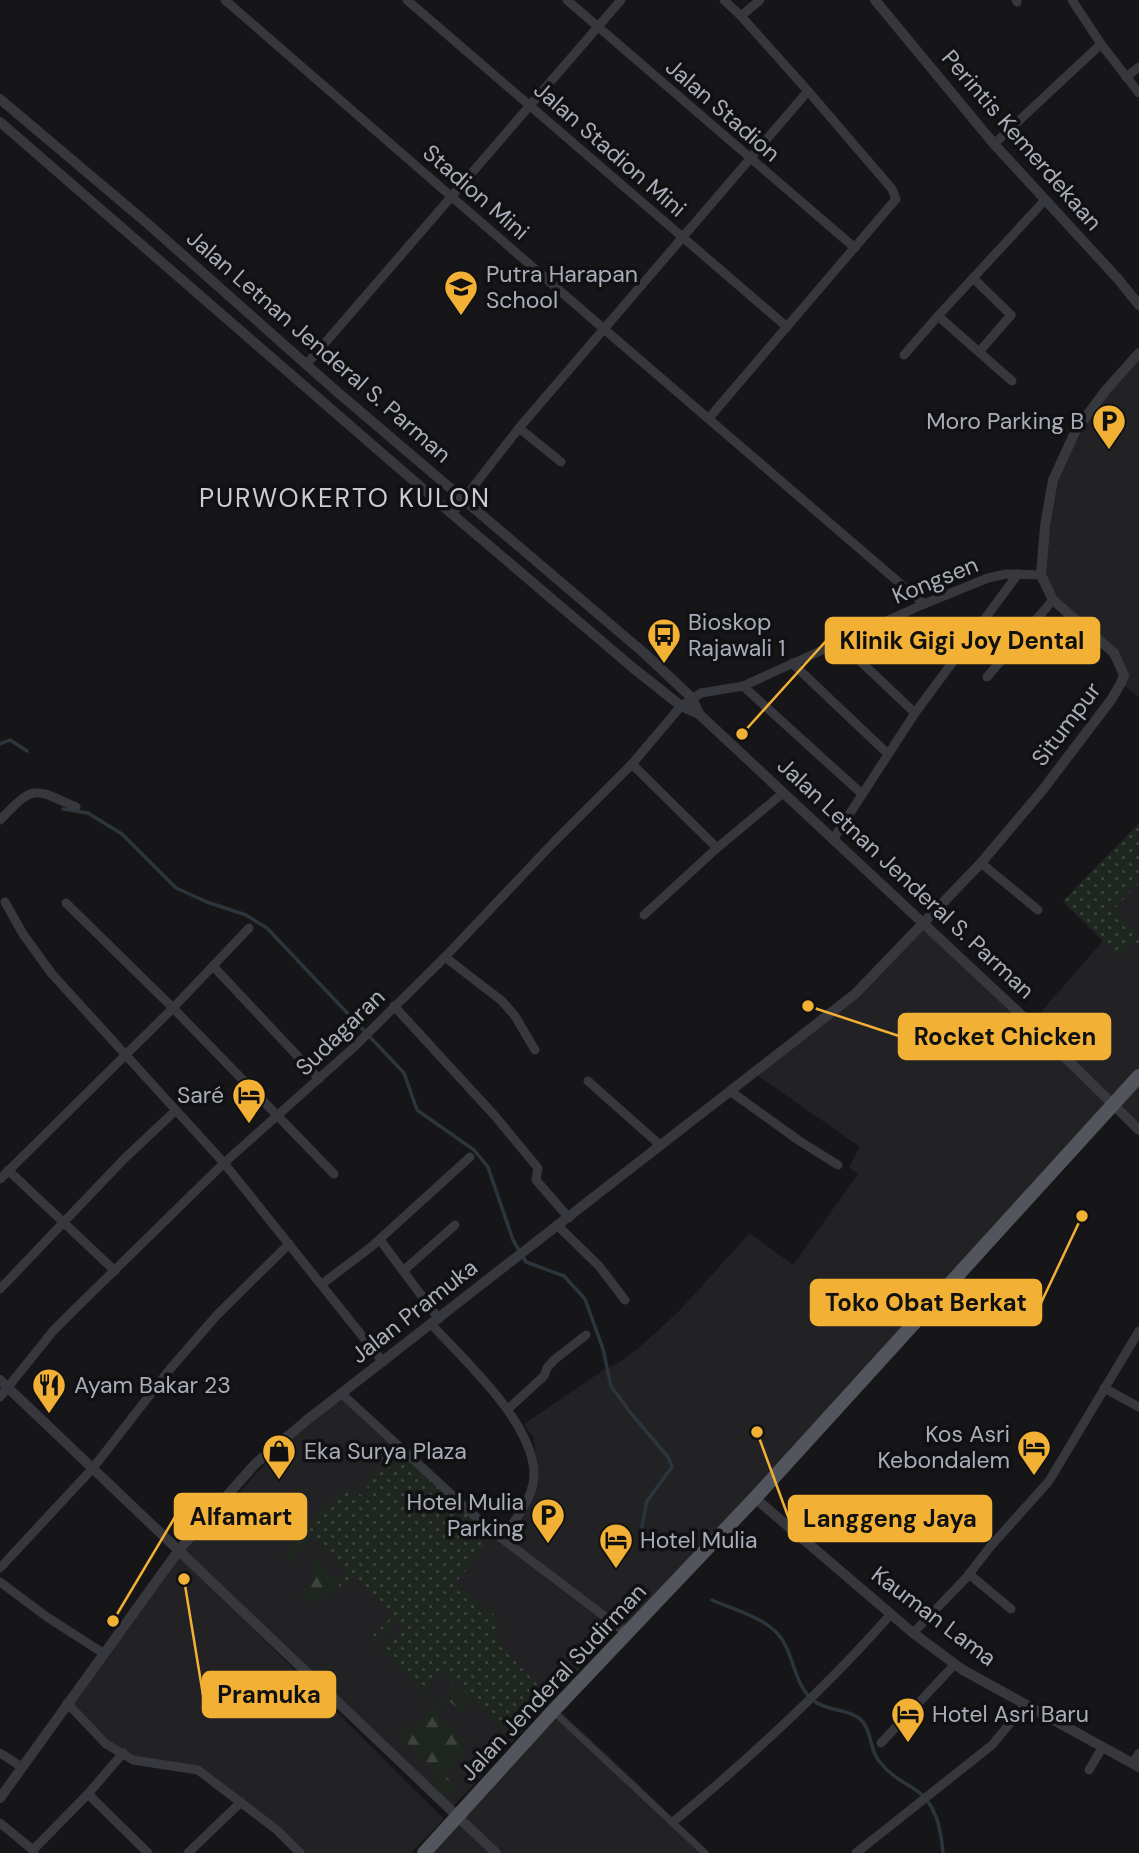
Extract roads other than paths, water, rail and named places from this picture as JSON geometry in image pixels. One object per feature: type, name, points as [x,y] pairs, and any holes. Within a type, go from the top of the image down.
[{"type":"main road","name":"Jalan Jenderal Sudirman","points":[[424,1853],[553,1711],[755,1498],[1139,1076]]},
{"type":"street","name":"Stadion Mini","points":[[225,0],[924,604]]},
{"type":"street","name":"Jalan Stadion Mini","points":[[407,0],[787,327]]},
{"type":"street","name":"Jalan Stadion","points":[[567,0],[855,248]]},
{"type":"street","points":[[306,365],[621,0]]},
{"type":"street","points":[[709,418],[896,199],[895,194],[808,91],[724,0]]},
{"type":"street","points":[[741,16],[760,0]]},
{"type":"street","name":"Perintis Kemerdekaan","points":[[875,0],[994,144],[1139,305]]},
{"type":"street","points":[[1072,0],[1101,44],[1139,93]]},
{"type":"street","points":[[994,144],[1101,44]]},
{"type":"street","points":[[1126,77],[1139,67]]},
{"type":"street","points":[[452,514],[519,428],[808,91]]},
{"type":"street","name":"Jalan Letnan Jenderal S. Parman","points":[[0,99],[148,224],[306,365],[670,675],[692,698],[699,713],[1046,1038],[1139,1130]]},
{"type":"street","points":[[3,124],[17,113]]},
{"type":"street","name":"Jalan Letnan Jenderal S. Parman","points":[[3,124],[452,514],[681,706],[699,713]]},
{"type":"street","points":[[904,355],[1045,200]]},
{"type":"street","points":[[973,278],[1011,315],[979,352]]},
{"type":"street","points":[[938,316],[1012,381]]},
{"type":"street","points":[[1041,575],[1045,526],[1053,480],[1076,430],[1106,390],[1139,353]]},
{"type":"street","points":[[519,428],[561,462]]},
{"type":"street","points":[[834,838],[915,713],[1018,574]]},
{"type":"street","name":"Kongsen","points":[[692,698],[701,693],[743,685],[988,578],[1018,574],[1041,575]]},
{"type":"street","name":"Situmpur","points":[[924,924],[981,863],[1041,792],[1121,683],[1124,675],[1114,653],[1053,600],[1041,575]]},
{"type":"street","points":[[987,677],[1053,600]]},
{"type":"street","points":[[575,618],[588,605]]},
{"type":"street","points":[[839,642],[915,713]]},
{"type":"street","points":[[792,663],[888,754]]},
{"type":"street","points":[[743,685],[862,794]]},
{"type":"street","name":"Sudagaran","points":[[0,1396],[4,1383],[53,1331],[224,1163],[353,1048],[446,957],[632,764],[681,706],[692,698]]},
{"type":"street","points":[[632,764],[717,848]]},
{"type":"street","points":[[0,819],[26,795],[33,792],[40,792],[76,807]]},
{"type":"street","points":[[644,915],[717,848],[783,793]]},
{"type":"street","points":[[981,863],[1038,910]]},
{"type":"street","points":[[5,902],[23,934],[52,974],[224,1163],[383,1362]]},
{"type":"street","points":[[66,903],[173,1008],[334,1174]]},
{"type":"street","name":"Jalan Pramuka","points":[[0,1798],[179,1550],[254,1464],[855,994],[924,924]]},
{"type":"street","points":[[0,1179],[173,1008],[249,928]]},
{"type":"street","points":[[446,957],[502,1001],[515,1016],[535,1050]]},
{"type":"street","points":[[213,966],[319,1079]]},
{"type":"street","points":[[394,1006],[495,1116],[538,1168],[536,1180],[569,1218]]},
{"type":"street","points":[[587,1082],[660,1145]]},
{"type":"street","points":[[730,1091],[838,1165]]},
{"type":"street","points":[[0,1289],[124,1158],[175,1111]]},
{"type":"street","points":[[322,1284],[380,1240],[470,1157]]},
{"type":"street","points":[[8,1170],[115,1271]]},
{"type":"street","points":[[403,1271],[455,1225]]},
{"type":"street","points":[[557,1225],[599,1266],[625,1300]]},
{"type":"street","points":[[380,1240],[436,1322],[508,1409],[530,1454],[534,1477],[527,1500],[501,1538]]},
{"type":"street","points":[[0,1568],[93,1468],[170,1369],[217,1315],[289,1244]]},
{"type":"street","points":[[913,1633],[969,1574],[1049,1481],[1139,1331]]},
{"type":"street","points":[[508,1409],[544,1376],[554,1360],[586,1335]]},
{"type":"street","points":[[4,1383],[496,1853]]},
{"type":"street","points":[[1104,1388],[1139,1407]]},
{"type":"street","points":[[342,1394],[501,1538],[628,1634]]},
{"type":"street","name":"Kauman Lama","points":[[755,1498],[913,1633],[955,1664],[1102,1748],[1137,1761]]},
{"type":"street","points":[[969,1574],[1011,1609]]},
{"type":"street","points":[[0,1582],[103,1653]]},
{"type":"street","points":[[673,1822],[763,1745],[863,1646],[891,1614]]},
{"type":"street","points":[[881,1743],[955,1664]]},
{"type":"street","points":[[67,1703],[106,1744],[133,1760],[198,1770],[277,1830],[300,1853]]},
{"type":"street","points":[[856,1853],[992,1745],[1026,1704]]},
{"type":"street","points":[[553,1711],[705,1853]]},
{"type":"street","points":[[1089,1770],[1102,1748]]},
{"type":"street","points":[[0,1753],[22,1767]]},
{"type":"street","points":[[0,1822],[34,1852],[122,1753]]},
{"type":"street","points":[[88,1794],[148,1853]]},
{"type":"street","points":[[188,1853],[241,1802]]},
{"type":"waterway","points":[[0,744],[10,740],[27,751]]},
{"type":"waterway","points":[[63,809],[88,813],[122,834],[176,888],[246,915],[267,928],[404,1073],[417,1110],[474,1150],[488,1167],[513,1240],[526,1262],[564,1276],[585,1299],[603,1349],[611,1386],[668,1457],[672,1467],[647,1501],[640,1536]]},
{"type":"waterway","points":[[712,1600],[769,1626],[782,1639],[801,1686],[807,1694],[819,1704],[854,1715],[863,1722],[879,1761],[894,1776],[921,1794],[932,1808],[939,1825],[943,1853]]},
{"type":"place","name":"Putra Harapan School","points":[[461,317]]},
{"type":"place","name":"Moro Parking B","points":[[1109,451]]},
{"type":"place","name":"Bioskop Rajawali 1","points":[[664,665]]},
{"type":"place","name":"Klinik Gigi Joy Dental","points":[[742,734]]},
{"type":"place","name":"Rocket Chicken","points":[[808,1006]]},
{"type":"place","name":"Saré","points":[[249,1125]]},
{"type":"place","name":"Toko Obat Berkat","points":[[1082,1216]]},
{"type":"place","name":"Ayam Bakar 23","points":[[49,1415]]},
{"type":"place","name":"Langgeng Jaya","points":[[757,1432]]},
{"type":"place","name":"Kos Asri Kebondalem","points":[[1034,1477]]},
{"type":"place","name":"Eka Surya Plaza","points":[[279,1481]]},
{"type":"place","name":"Hotel Mulia Parking","points":[[548,1545]]},
{"type":"place","name":"Hotel Mulia","points":[[616,1570]]},
{"type":"place","name":"Pramuka","points":[[184,1579]]},
{"type":"place","name":"Alfamart","points":[[113,1621]]},
{"type":"place","name":"Hotel Asri Baru","points":[[908,1744]]},
{"type":"district","name":"PURWOKERTO KULON","points":[[345,498]]}]
